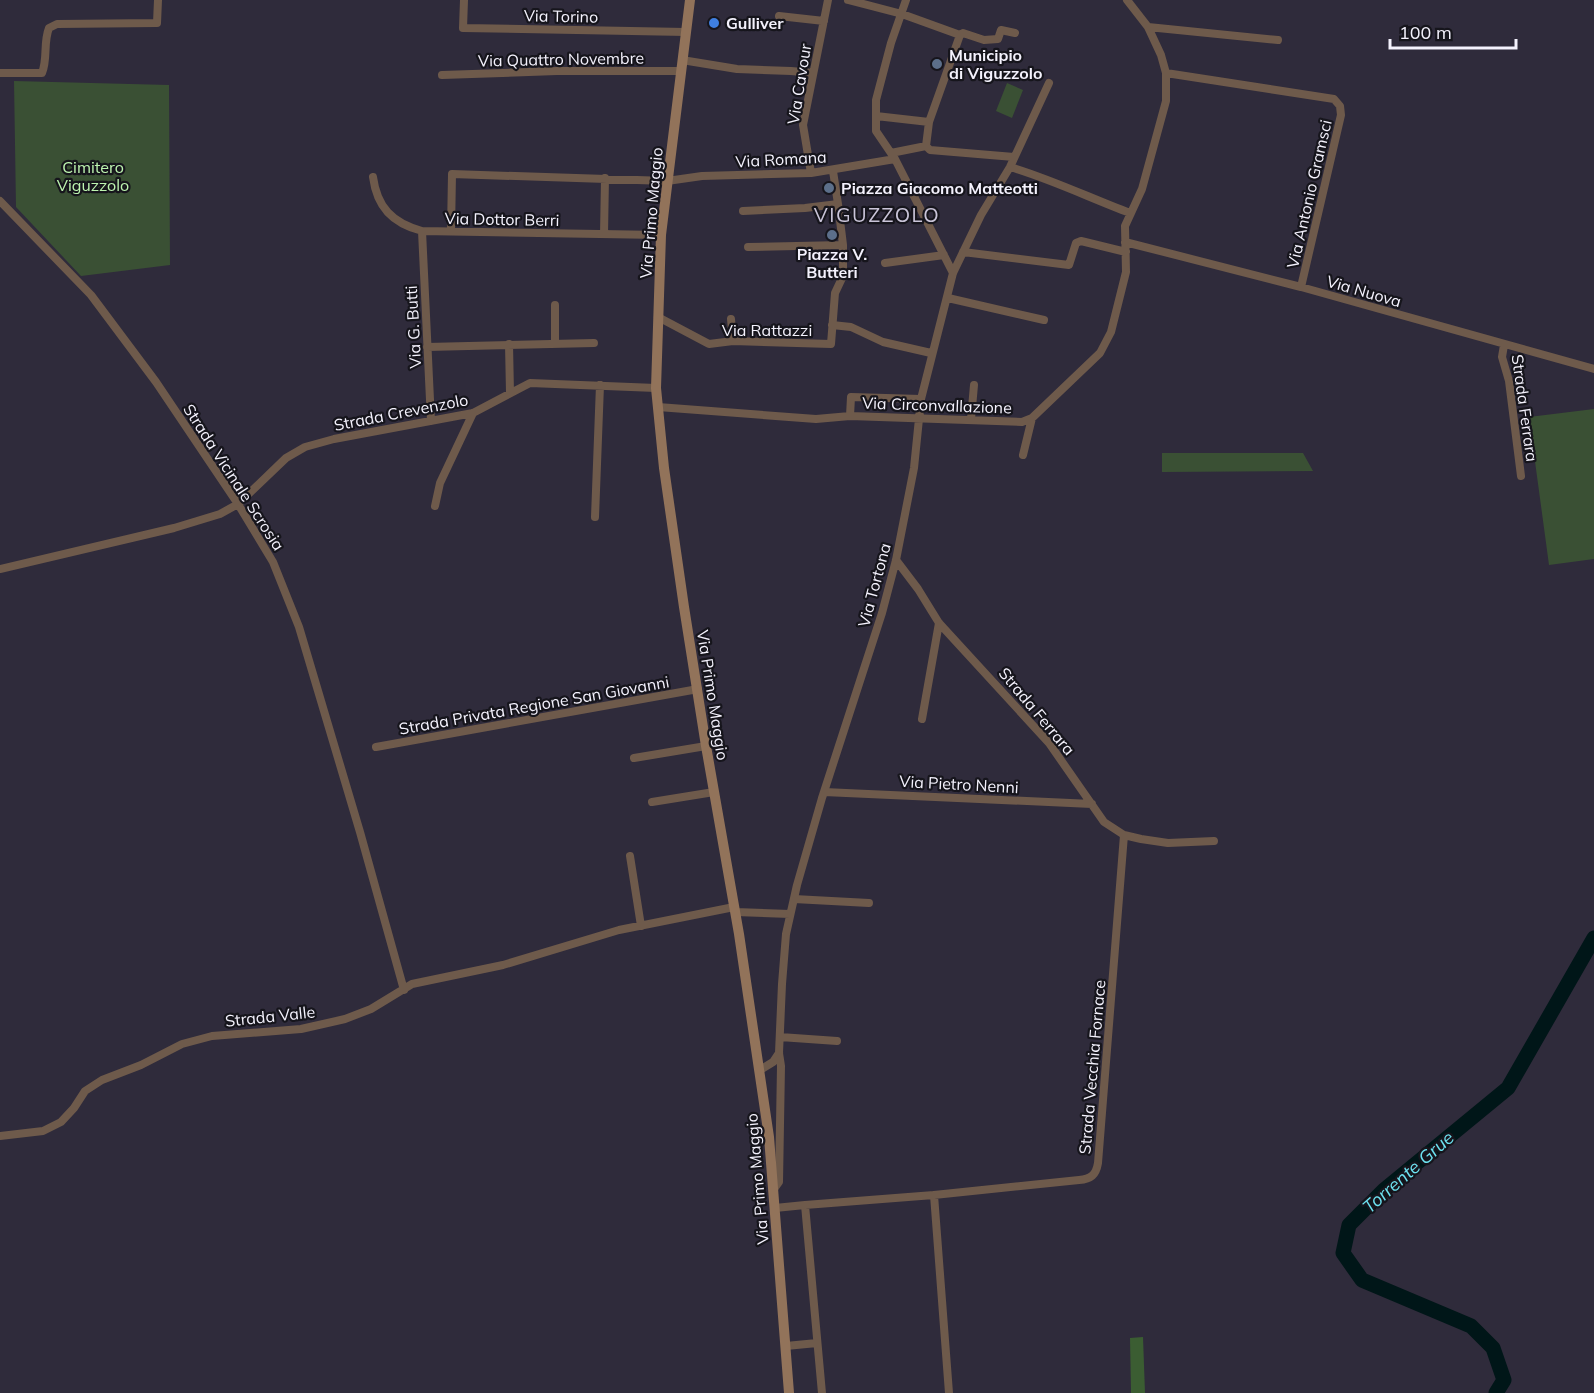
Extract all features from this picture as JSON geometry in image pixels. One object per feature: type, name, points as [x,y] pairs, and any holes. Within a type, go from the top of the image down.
[{"type":"main road","name":"Via Primo Maggio","points":[[690,0],[661,235],[656,388],[664,468],[706,746],[760,1070],[774,1189],[789,1393]]},
{"type":"street","points":[[0,73],[42,73],[46,62],[46,37],[49,28],[57,24],[157,23],[158,0]]},
{"type":"street","name":"Via Torino","points":[[464,0],[463,28],[686,32]]},
{"type":"street","name":"Via Cavour","points":[[811,173],[803,125],[828,0]]},
{"type":"street","points":[[848,0],[902,14],[960,35],[963,33],[984,40],[998,39],[1001,30],[1015,33]]},
{"type":"street","points":[[906,0],[891,43],[878,94],[876,130],[893,156],[953,273]]},
{"type":"street","name":"Via Circonvallazione","points":[[658,407],[816,420],[850,416],[1022,422],[1032,418],[1100,353],[1111,332],[1123,293],[1126,272],[1125,226],[1142,189],[1166,101],[1166,73],[1161,55],[1148,27],[1127,0]]},
{"type":"street","points":[[779,16],[824,21]]},
{"type":"street","points":[[1148,27],[1278,40]]},
{"type":"street","points":[[960,35],[929,122],[926,146],[930,150],[1014,157]]},
{"type":"street","name":"Via Quattro Novembre","points":[[442,75],[682,65],[813,73]]},
{"type":"street","name":"Via Antonio Gramsci","points":[[1166,73],[1334,99],[1340,106],[1341,116],[1301,288]]},
{"type":"street","name":"Via Tortona","points":[[774,1189],[779,1182],[781,1158],[781,1066],[778,1053],[786,934],[790,914],[824,792],[882,613],[896,560],[914,468],[921,399],[953,273],[981,216],[1010,167],[1049,83]]},
{"type":"street","points":[[876,116],[929,122]]},
{"type":"street","name":"Via Romana","points":[[451,231],[452,174],[667,181],[702,176],[811,173],[833,171],[926,146]]},
{"type":"street","points":[[1010,167],[1130,213]]},
{"type":"street","points":[[832,325],[835,293],[843,276],[843,245],[834,204],[833,171]]},
{"type":"street","name":"Via Dottor Berri","points":[[373,177],[375,195],[384,208],[406,227],[422,231],[661,235]]},
{"type":"street","points":[[604,234],[605,178]]},
{"type":"street","name":"Strada Vicinale Scrosia","points":[[0,201],[90,295],[156,382],[238,504],[273,562],[299,627],[404,990]]},
{"type":"street","points":[[743,211],[834,204]]},
{"type":"street","name":"Via G. Butti","points":[[422,231],[431,422]]},
{"type":"street","points":[[963,252],[1069,265],[1076,243],[1081,241],[1126,252]]},
{"type":"street","name":"Via Nuova","points":[[1125,242],[1594,369]]},
{"type":"street","points":[[748,247],[843,245]]},
{"type":"street","points":[[885,263],[944,255]]},
{"type":"street","points":[[948,298],[1044,320]]},
{"type":"street","points":[[555,305],[555,344]]},
{"type":"street","name":"Via Rattazzi","points":[[658,317],[708,344],[733,341],[831,344],[832,325],[851,327],[883,342],[931,353]]},
{"type":"street","points":[[731,319],[733,341]]},
{"type":"street","points":[[427,347],[594,343]]},
{"type":"street","points":[[509,344],[510,393]]},
{"type":"street","name":"Strada Ferrara","points":[[1504,345],[1502,357],[1509,381],[1521,476]]},
{"type":"street","name":"Strada Crevenzolo","points":[[0,569],[174,528],[220,514],[238,504],[280,463],[305,447],[334,439],[473,413],[530,383],[656,388]]},
{"type":"street","points":[[595,518],[600,385]]},
{"type":"street","points":[[971,419],[974,385]]},
{"type":"street","points":[[850,416],[851,397],[921,399]]},
{"type":"street","points":[[435,506],[440,483],[473,413]]},
{"type":"street","points":[[1023,455],[1032,418]]},
{"type":"street","name":"Strada Ferrara","points":[[896,560],[939,623],[1049,743],[1104,822],[1125,835],[1168,843],[1214,841]]},
{"type":"street","points":[[922,718],[939,623]]},
{"type":"street","name":"Strada Privata Regione San Giovanni","points":[[376,747],[698,689]]},
{"type":"street","points":[[634,758],[706,746]]},
{"type":"street","points":[[652,802],[714,792]]},
{"type":"street","name":"Via Pietro Nenni","points":[[824,792],[1092,804]]},
{"type":"street","name":"Strada Vecchia Fornace","points":[[775,1209],[1079,1180],[1091,1178],[1094,1175],[1098,1163],[1125,835]]},
{"type":"street","points":[[630,856],[641,926]]},
{"type":"street","points":[[794,898],[869,903]]},
{"type":"street","name":"Strada Valle","points":[[0,1136],[43,1131],[61,1122],[85,1091],[102,1080],[141,1065],[182,1044],[212,1036],[301,1029],[334,1021],[371,1009],[412,984],[503,965],[619,930],[734,910],[790,914]]},
{"type":"street","points":[[780,1037],[837,1041]]},
{"type":"street","points":[[760,1070],[773,1062],[778,1053]]},
{"type":"street","points":[[934,1195],[949,1393]]},
{"type":"street","points":[[805,1205],[822,1393]]},
{"type":"street","points":[[786,1346],[817,1343]]},
{"type":"green space","name":"Cimitero Viguzzolo","points":[[14,81],[169,85],[170,265],[81,276],[16,207]]},
{"type":"green space","points":[[1007,83],[1023,90],[1012,118],[996,111]]},
{"type":"green space","points":[[1594,409],[1594,559],[1549,565],[1529,417]]},
{"type":"green space","points":[[1162,453],[1303,453],[1313,471],[1162,472]]},
{"type":"green space","points":[[1143,1337],[1145,1393],[1131,1393],[1130,1338]]},
{"type":"waterway","name":"Torrente Grue","points":[[1496,1393],[1504,1380],[1493,1348],[1471,1326],[1362,1280],[1343,1253],[1349,1225],[1384,1190],[1508,1088],[1594,938]]},
{"type":"place","name":"Gulliver","points":[[714,23]]},
{"type":"place","name":"Municipio di Viguzzolo","points":[[937,64]]},
{"type":"place","name":"Piazza Giacomo Matteotti","points":[[829,188]]},
{"type":"place","name":"Piazza V. Butteri","points":[[832,235]]},
{"type":"district","name":"VIGUZZOLO","points":[[877,214]]}]
